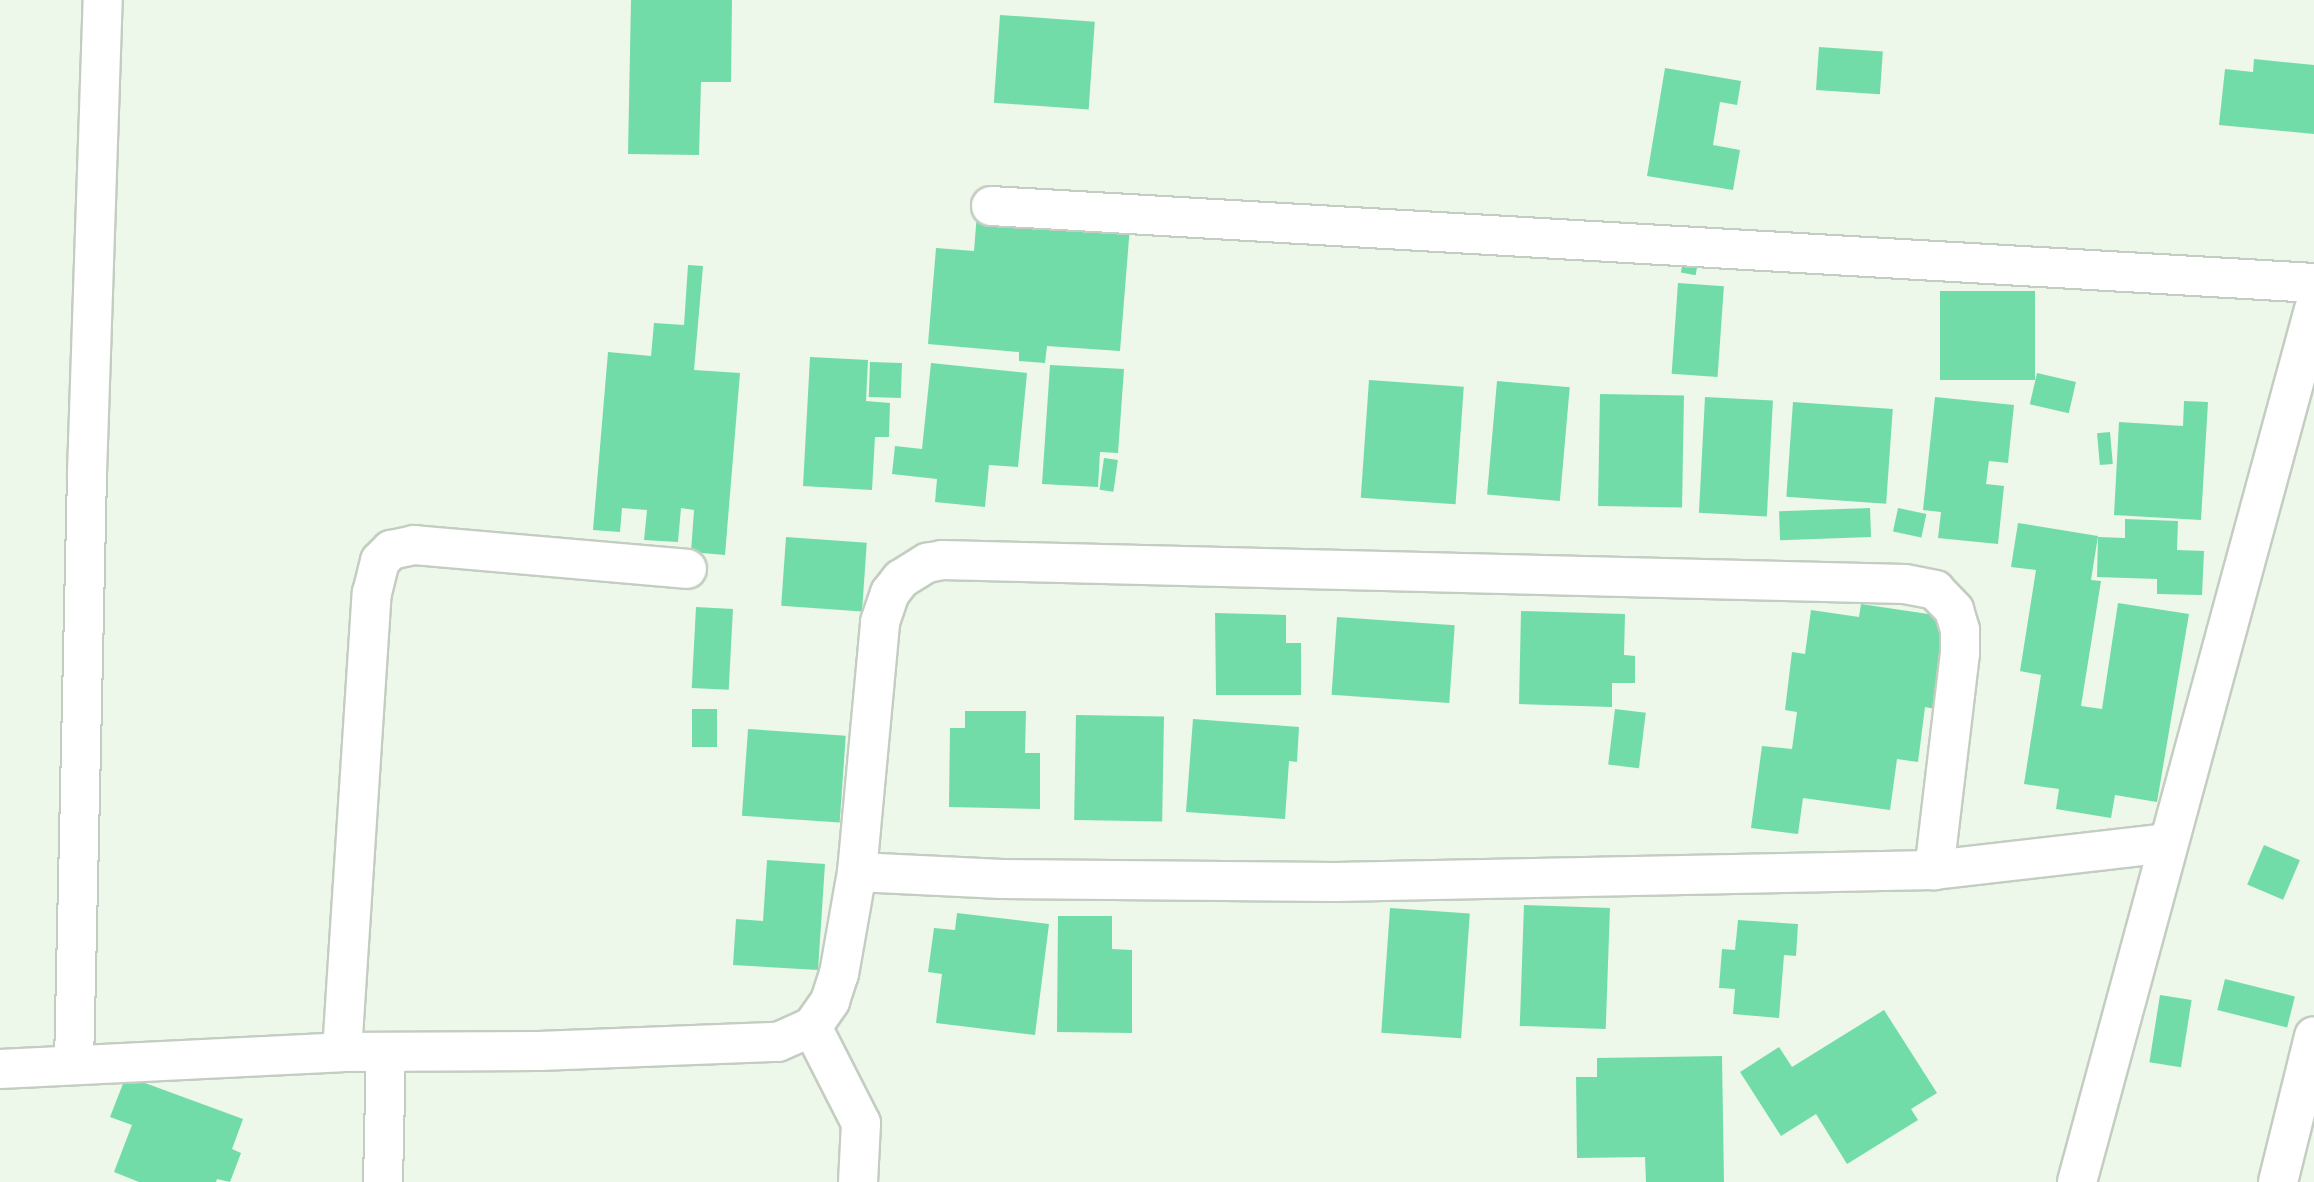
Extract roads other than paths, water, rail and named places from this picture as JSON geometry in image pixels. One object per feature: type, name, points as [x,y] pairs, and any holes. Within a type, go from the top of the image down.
[{"type":"street","points":[[74,1065],[86,487],[103,0]]},
{"type":"street","points":[[991,206],[2314,283]]},
{"type":"street","points":[[2077,1182],[2314,309]]},
{"type":"street","points":[[342,1052],[372,593],[380,561],[391,550],[414,545],[687,569]]},
{"type":"street","points":[[0,1069],[342,1052],[684,1048],[778,1042],[812,1027],[823,1015],[839,975],[857,872],[880,622],[890,593],[901,579],[927,563],[942,561],[1905,584],[1935,590],[1954,610],[1960,630],[1960,653],[1934,870]]},
{"type":"street","points":[[857,872],[1002,879],[1334,881],[1934,870],[2167,843]]},
{"type":"street","points":[[812,1027],[861,1123],[858,1182]]},
{"type":"street","points":[[2278,1182],[2314,1036]]},
{"type":"street","points":[[383,1182],[386,1053]]}]
